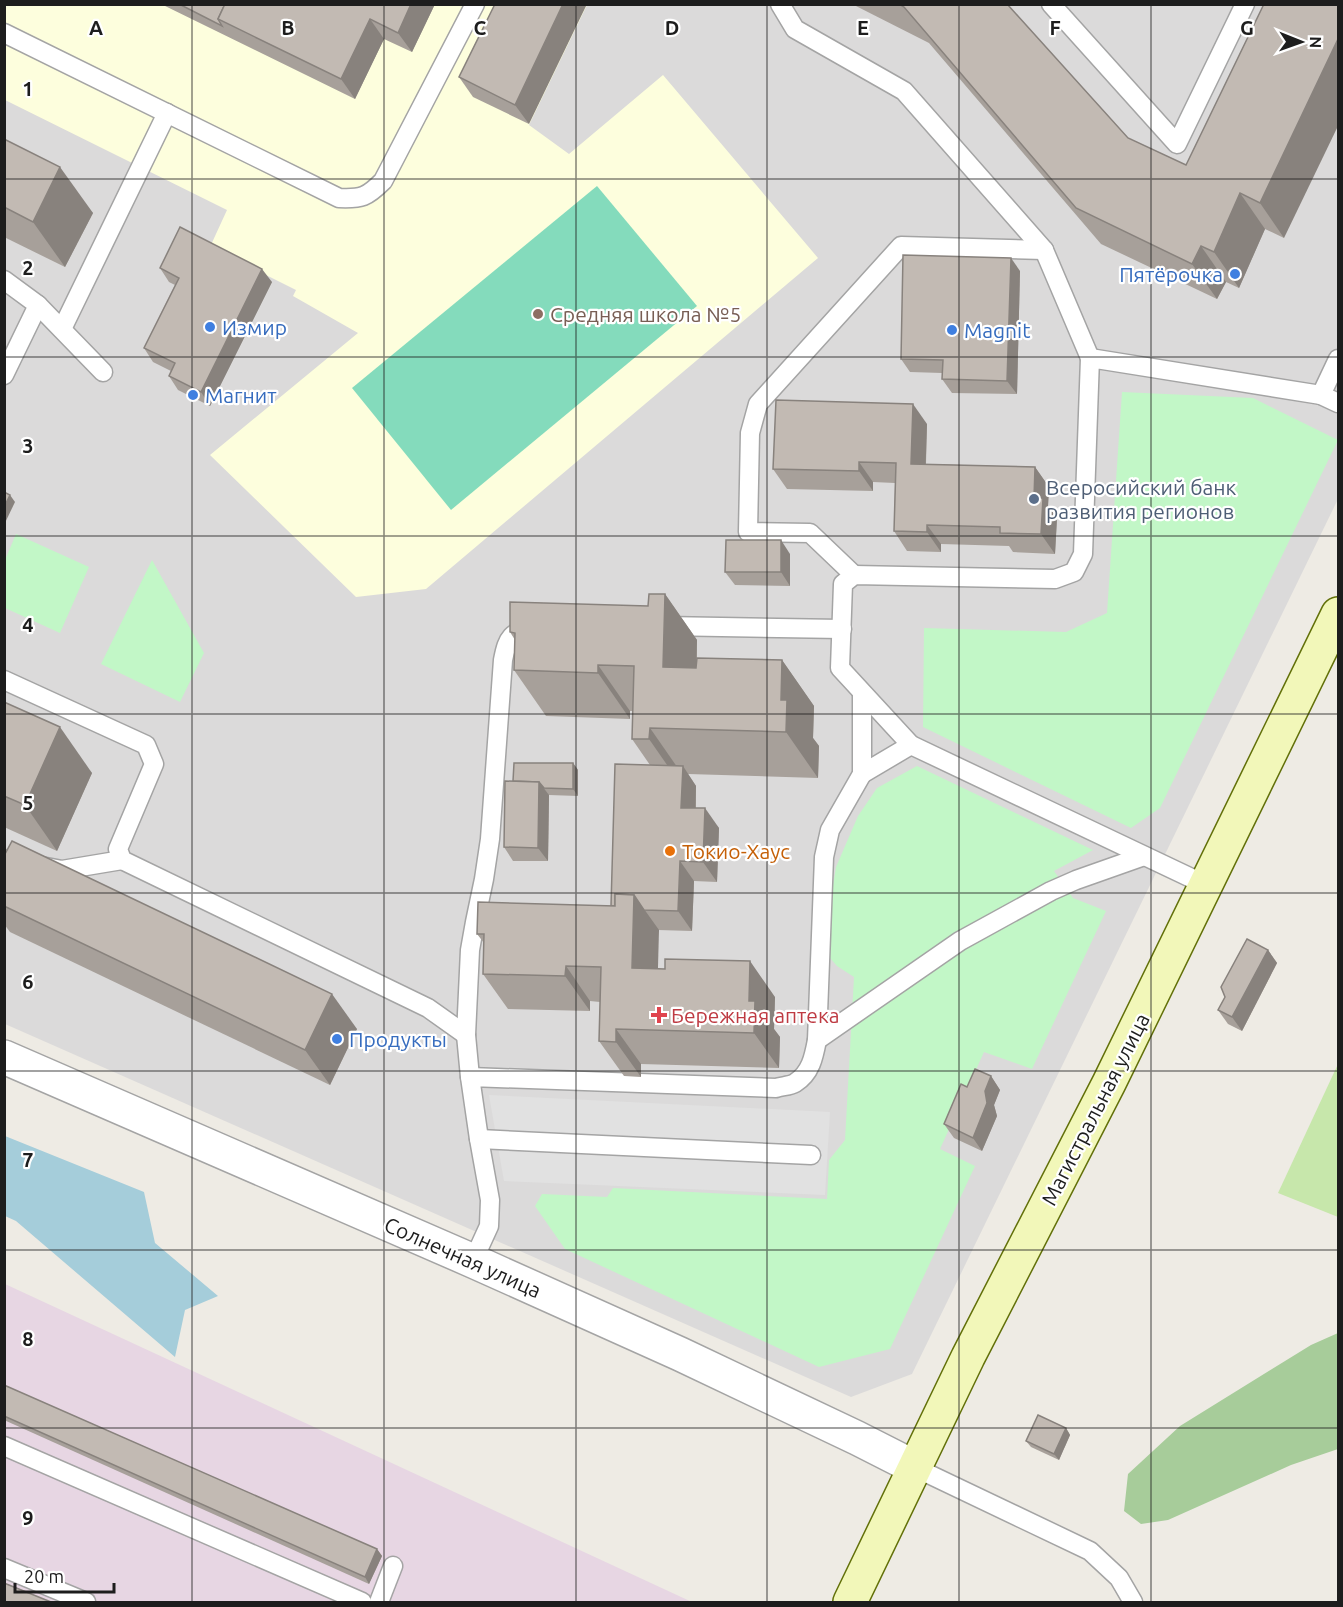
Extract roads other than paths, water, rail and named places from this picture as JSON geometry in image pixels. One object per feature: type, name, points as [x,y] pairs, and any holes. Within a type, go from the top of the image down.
[{"type":"main road","name":"Магистральная улица","points":[[850,1602],[968,1357],[1104,1094],[1338,614]]},
{"type":"street","name":"Солнечная улица","points":[[4,1057],[473,1261],[680,1354],[916,1468]]},
{"type":"lane","points":[[4,33],[339,198],[354,199],[370,194],[383,181],[475,4]]},
{"type":"lane","points":[[780,4],[795,29],[904,91],[1044,250],[1090,358],[1083,555],[1074,572],[1055,579],[854,574],[810,533],[748,532],[750,433],[758,404],[901,246],[1044,250]]},
{"type":"lane","points":[[1051,4],[1177,144],[1245,4]]},
{"type":"lane","points":[[62,329],[167,113]]},
{"type":"lane","points":[[4,280],[38,305],[103,372]]},
{"type":"lane","points":[[4,375],[38,305]]},
{"type":"lane","points":[[1090,358],[1321,395],[1338,403]]},
{"type":"lane","points":[[1321,395],[1338,359]]},
{"type":"lane","points":[[854,574],[843,584],[840,668],[911,746],[1206,885]]},
{"type":"lane","points":[[473,1261],[489,1226],[490,1200],[479,1139],[466,1035],[471,950],[490,839],[505,651],[507,642],[516,632],[535,625],[551,625]]},
{"type":"lane","points":[[644,626],[842,629]]},
{"type":"lane","points":[[4,680],[146,744],[154,764],[118,849],[122,860]]},
{"type":"lane","points":[[470,1077],[776,1088],[794,1083],[806,1072],[814,1059],[817,1040],[824,857],[830,830],[862,774],[862,694]]},
{"type":"lane","points":[[862,774],[911,746]]},
{"type":"lane","points":[[817,1040],[960,940],[1051,891],[1144,856]]},
{"type":"lane","points":[[4,859],[62,870],[122,860],[428,1008],[466,1035]]},
{"type":"lane","points":[[479,1139],[811,1155]]},
{"type":"lane","points":[[4,1446],[362,1602]]},
{"type":"lane","points":[[916,1468],[1090,1551],[1119,1578],[1133,1602]]},
{"type":"lane","points":[[379,1602],[393,1566]]},
{"type":"lane","points":[[4,1568],[86,1602]]},
{"type":"water","points":[[5,1136],[144,1192],[155,1243],[218,1296],[185,1310],[175,1357],[16,1221],[5,1216]]},
{"type":"place","name":"Пятёрочка","points":[[1235,274]]},
{"type":"place","name":"Средняя школа №5","points":[[538,314]]},
{"type":"place","name":"Измир","points":[[210,327]]},
{"type":"place","name":"Magnit","points":[[952,330]]},
{"type":"place","name":"Магнит","points":[[193,395]]},
{"type":"place","name":"Всеросийский банк развития регионов","points":[[1034,499]]},
{"type":"place","name":"Токио-Хаус","points":[[670,851]]},
{"type":"place","name":"Бережная аптека","points":[[659,1015]]},
{"type":"place","name":"Продукты","points":[[337,1039]]}]
